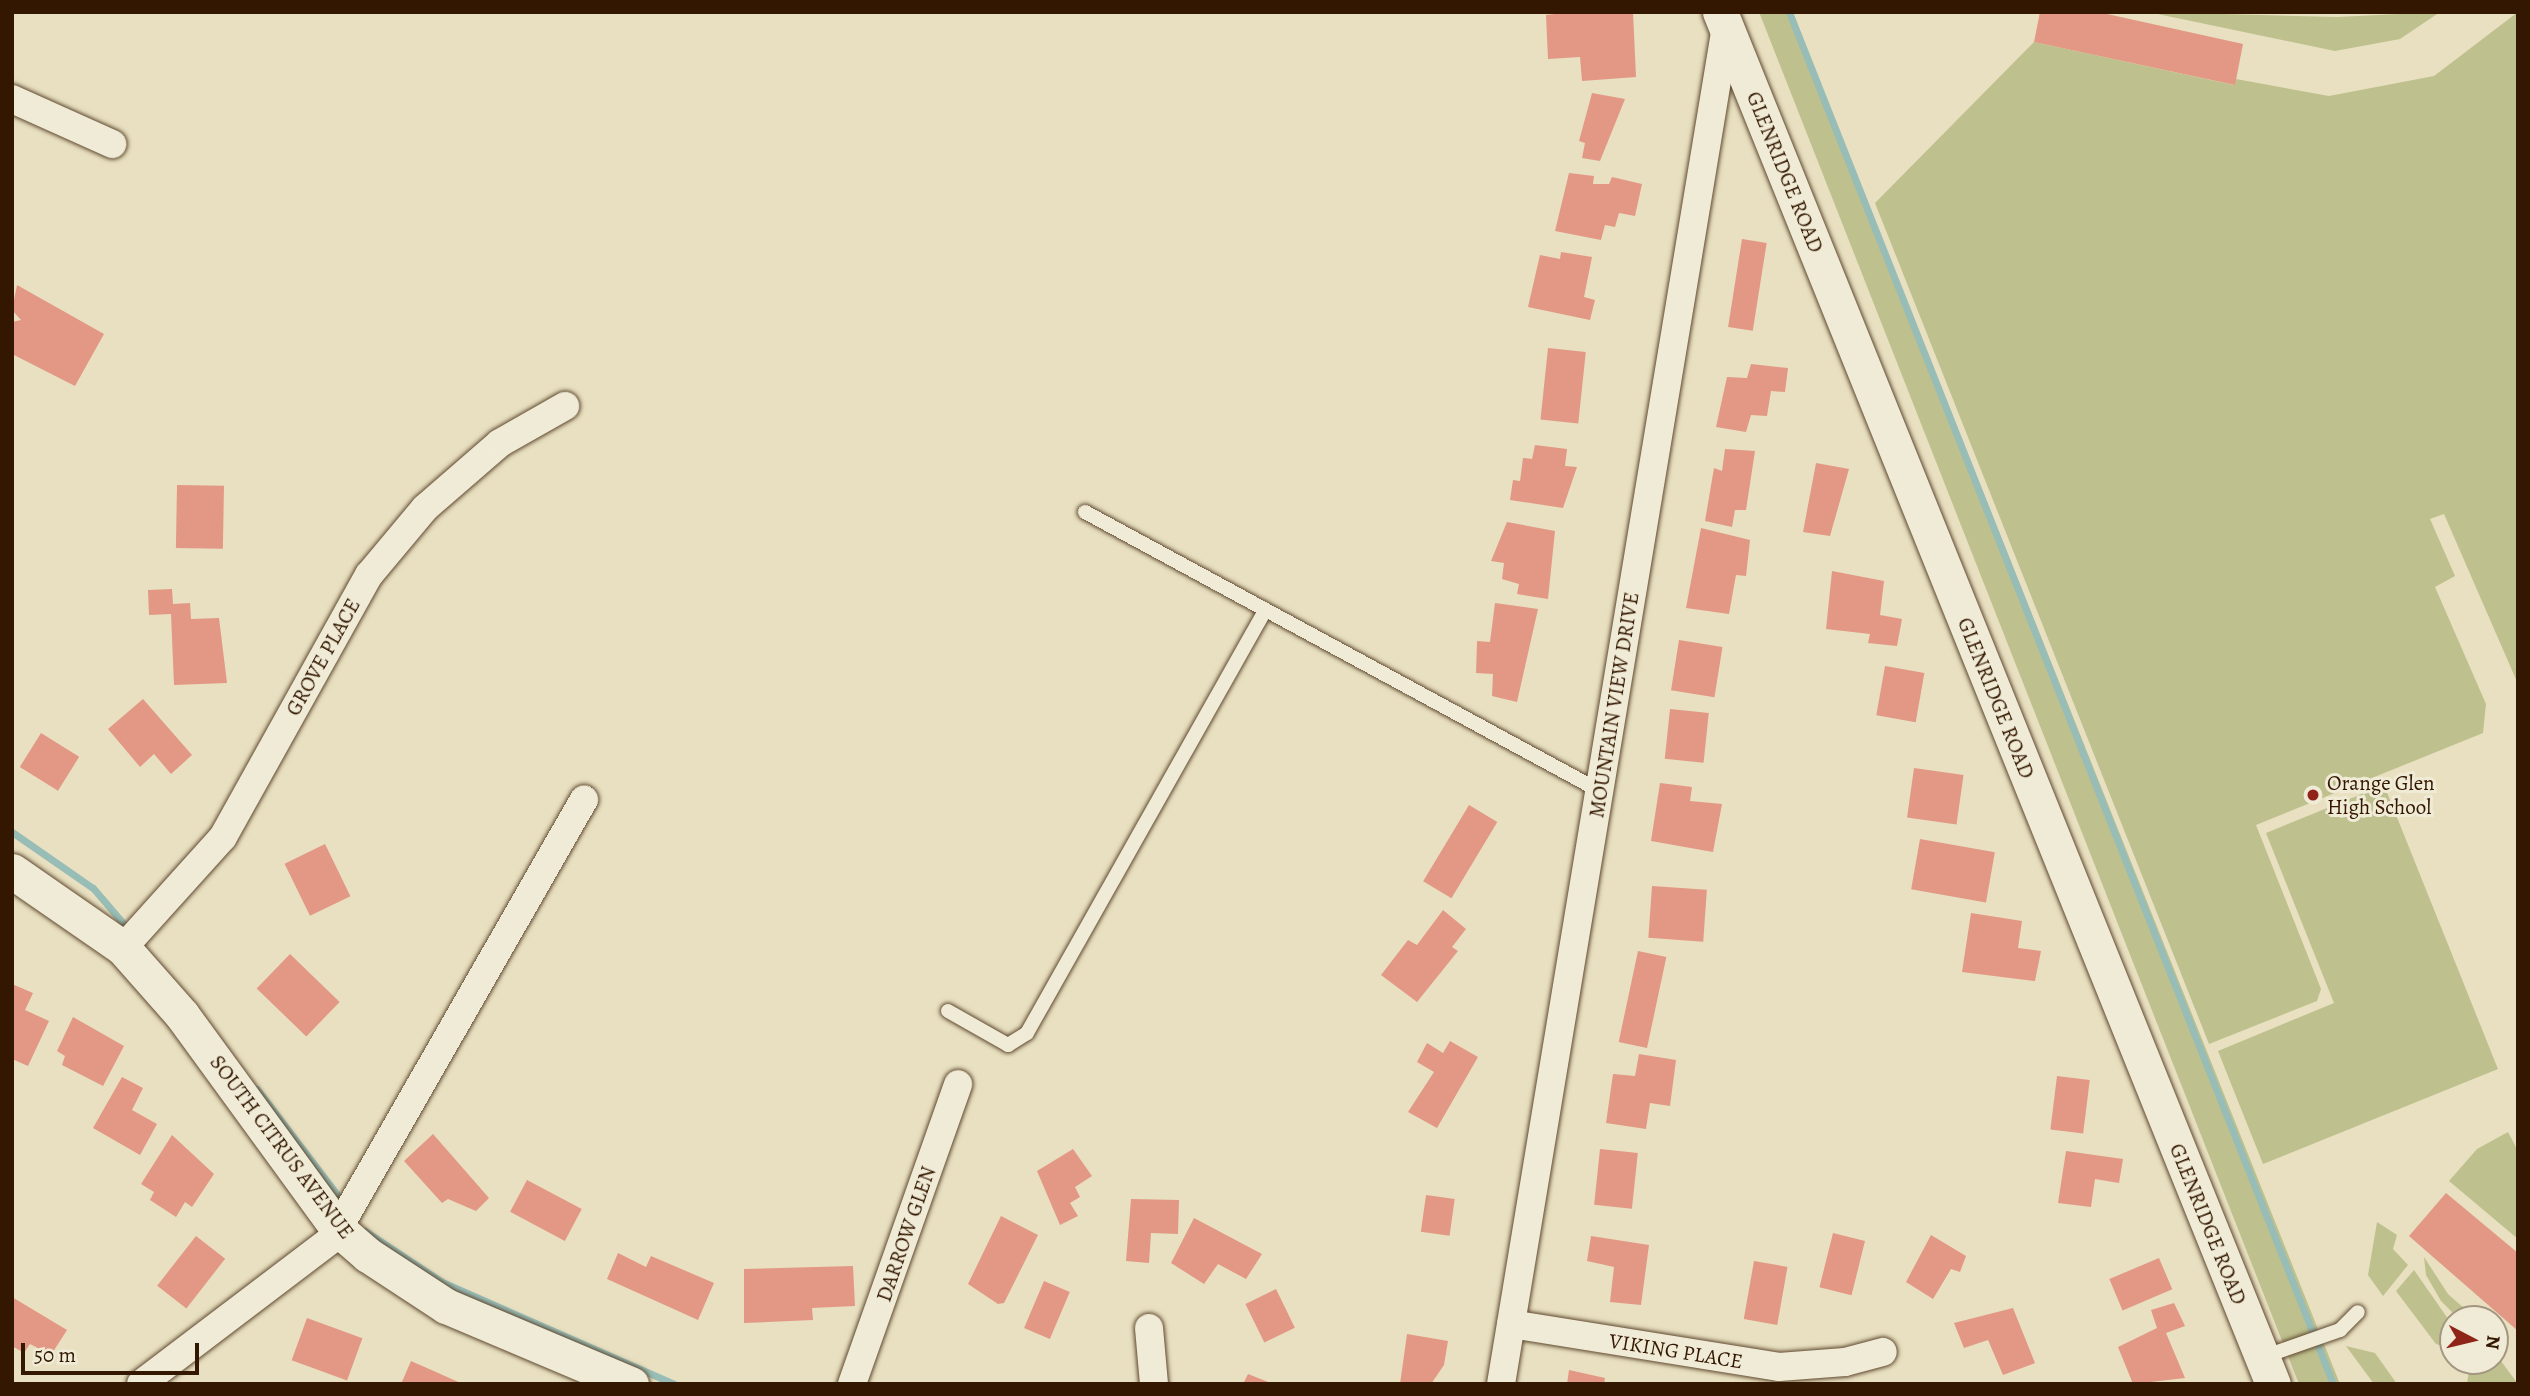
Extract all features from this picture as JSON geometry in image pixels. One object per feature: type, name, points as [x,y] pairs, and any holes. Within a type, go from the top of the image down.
[{"type":"street","name":"MOUNTAIN VIEW DRIVE","points":[[1501,1384],[1600,791],[1723,19]]},
{"type":"street","name":"GLENRIDGE ROAD","points":[[1723,19],[2267,1370]]},
{"type":"street","points":[[15,107],[112,144]]},
{"type":"street","name":"GROVE PLACE","points":[[123,948],[223,837],[369,575],[425,508],[500,443],[565,406]]},
{"type":"street","points":[[141,1384],[340,1230],[584,799]]},
{"type":"street","name":"SOUTH CITRUS AVENUE","points":[[12,871],[123,948],[183,1015],[340,1230],[446,1306],[631,1384]]},
{"type":"street","name":"DARROW GLEN","points":[[852,1384],[958,1084]]},
{"type":"street","name":"VIKING PLACE","points":[[1511,1324],[1779,1367],[1845,1363],[1883,1352]]},
{"type":"street","points":[[1149,1328],[1154,1384]]},
{"type":"lane","points":[[1085,512],[1263,614],[1364,660],[1600,791]]},
{"type":"lane","points":[[948,1011],[1008,1045],[1027,1034],[1263,614]]},
{"type":"lane","points":[[2267,1370],[2340,1330],[2358,1312]]},
{"type":"green space","points":[[1759,12],[1791,12],[2340,1384],[2299,1384]]},
{"type":"green space","points":[[2148,12],[2337,17],[2440,12],[2400,39],[2335,51]]},
{"type":"green space","name":"Orange Glen High School","points":[[2518,12],[2518,684],[2444,514],[2430,519],[2455,576],[2435,587],[2486,704],[2483,733],[2256,825],[2321,989],[2317,1001],[2209,1044],[1875,203],[2034,42],[2234,85],[2236,79],[2329,96],[2434,76]]},
{"type":"green space","points":[[2384,785],[2498,1069],[2263,1164],[2218,1051],[2334,1003],[2266,833]]},
{"type":"green space","points":[[2508,1132],[2518,1151],[2518,1239],[2449,1181],[2477,1149]]},
{"type":"green space","points":[[2377,1222],[2397,1235],[2393,1249],[2408,1265],[2383,1296],[2368,1275]]},
{"type":"green space","points":[[2424,1257],[2448,1294],[2460,1305],[2445,1305],[2426,1275]]},
{"type":"green space","points":[[2414,1270],[2439,1306],[2439,1345],[2436,1344],[2396,1291]]},
{"type":"green space","points":[[2346,1346],[2375,1353],[2397,1384],[2374,1384]]},
{"type":"green space","points":[[2509,1372],[2518,1384],[2467,1384],[2468,1375],[2509,1375]]},
{"type":"building","points":[[1633,12],[1636,77],[1582,81],[1580,57],[1548,59],[1546,15]]},
{"type":"building","points":[[2040,12],[2098,12],[2243,44],[2235,85],[2034,42]]},
{"type":"building","points":[[1592,93],[1625,99],[1600,161],[1582,158],[1585,143],[1579,141]]},
{"type":"building","points":[[1569,173],[1594,176],[1593,184],[1609,184],[1612,177],[1642,184],[1635,216],[1619,213],[1615,227],[1605,225],[1601,240],[1555,231]]},
{"type":"building","points":[[1742,239],[1767,243],[1753,331],[1728,327]]},
{"type":"building","points":[[1561,252],[1592,257],[1584,297],[1595,300],[1590,320],[1528,307],[1540,255],[1560,259]]},
{"type":"building","points":[[17,285],[104,334],[75,386],[12,354],[12,322],[21,320],[12,310]]},
{"type":"building","points":[[1548,348],[1586,352],[1578,424],[1540,420]]},
{"type":"building","points":[[1751,364],[1788,368],[1785,392],[1771,391],[1767,416],[1751,415],[1746,432],[1716,427],[1727,377],[1747,378]]},
{"type":"building","points":[[1535,445],[1567,449],[1565,466],[1577,467],[1563,508],[1510,500],[1513,480],[1520,481],[1523,458],[1532,459]]},
{"type":"building","points":[[1725,449],[1755,451],[1746,510],[1735,510],[1732,527],[1705,521],[1714,468],[1722,471]]},
{"type":"building","points":[[1816,463],[1849,469],[1830,536],[1803,532]]},
{"type":"building","points":[[177,485],[224,486],[223,549],[176,548]]},
{"type":"building","points":[[1507,522],[1555,531],[1548,599],[1517,594],[1519,584],[1502,579],[1504,563],[1491,561]]},
{"type":"building","points":[[1701,528],[1750,540],[1746,576],[1736,575],[1729,614],[1686,608]]},
{"type":"building","points":[[1832,571],[1884,581],[1880,615],[1902,619],[1897,646],[1868,643],[1870,634],[1826,629]]},
{"type":"building","points":[[172,589],[173,604],[190,603],[191,619],[219,618],[227,683],[174,685],[171,614],[149,615],[148,590]]},
{"type":"building","points":[[1495,603],[1538,609],[1517,702],[1492,696],[1493,674],[1476,673],[1477,641],[1490,642]]},
{"type":"building","points":[[1679,640],[1722,647],[1714,697],[1671,690]]},
{"type":"building","points":[[1885,666],[1924,673],[1916,722],[1876,715]]},
{"type":"building","points":[[143,699],[192,755],[171,774],[154,754],[140,767],[108,729]]},
{"type":"building","points":[[1670,709],[1709,713],[1704,763],[1665,759]]},
{"type":"building","points":[[41,733],[79,757],[58,791],[20,767]]},
{"type":"building","points":[[1914,768],[1964,775],[1957,824],[1907,818]]},
{"type":"building","points":[[1660,783],[1692,787],[1690,801],[1722,804],[1713,852],[1651,841]]},
{"type":"building","points":[[1469,805],[1497,822],[1451,898],[1423,881]]},
{"type":"building","points":[[1920,839],[1995,852],[1986,902],[1911,889]]},
{"type":"building","points":[[325,844],[350,896],[310,916],[285,864]]},
{"type":"building","points":[[1652,886],[1707,890],[1703,942],[1648,938]]},
{"type":"building","points":[[1443,910],[1466,929],[1452,947],[1458,951],[1417,1002],[1381,975],[1408,940],[1417,945]]},
{"type":"building","points":[[1971,913],[2022,921],[2018,948],[2041,951],[2035,981],[1962,972]]},
{"type":"building","points":[[1638,951],[1666,957],[1647,1048],[1619,1042]]},
{"type":"building","points":[[290,954],[340,1002],[306,1036],[257,989]]},
{"type":"building","points":[[12,984],[33,993],[25,1010],[49,1021],[28,1066],[12,1059]]},
{"type":"building","points":[[73,1017],[124,1046],[103,1086],[62,1065],[65,1056],[57,1051]]},
{"type":"building","points":[[1450,1041],[1478,1057],[1437,1128],[1408,1112],[1434,1072],[1417,1062],[1427,1043],[1443,1053]]},
{"type":"building","points":[[1639,1054],[1676,1060],[1670,1106],[1650,1103],[1646,1129],[1606,1123],[1613,1074],[1635,1076]]},
{"type":"building","points":[[2057,1076],[2090,1080],[2083,1134],[2050,1130]]},
{"type":"building","points":[[122,1077],[143,1088],[132,1110],[157,1124],[140,1155],[93,1128]]},
{"type":"building","points":[[433,1134],[489,1198],[476,1211],[448,1199],[442,1203],[404,1161]]},
{"type":"building","points":[[172,1135],[214,1174],[192,1207],[185,1202],[176,1217],[150,1200],[154,1192],[141,1184]]},
{"type":"building","points":[[1073,1149],[1092,1176],[1075,1187],[1080,1197],[1070,1203],[1078,1216],[1060,1225],[1037,1171]]},
{"type":"building","points":[[1600,1149],[1638,1153],[1632,1209],[1594,1205]]},
{"type":"building","points":[[2066,1151],[2123,1159],[2119,1183],[2095,1179],[2091,1207],[2058,1203]]},
{"type":"building","points":[[527,1180],[582,1209],[565,1241],[510,1212]]},
{"type":"building","points":[[2446,1193],[2518,1253],[2518,1331],[2509,1323],[2509,1305],[2488,1305],[2409,1236]]},
{"type":"building","points":[[1426,1195],[1455,1199],[1450,1236],[1421,1232]]},
{"type":"building","points":[[1131,1199],[1179,1200],[1178,1234],[1151,1233],[1149,1263],[1126,1261]]},
{"type":"building","points":[[1001,1216],[1038,1235],[1004,1303],[998,1304],[968,1284]]},
{"type":"building","points":[[1194,1218],[1262,1254],[1246,1279],[1218,1264],[1204,1284],[1171,1263]]},
{"type":"building","points":[[1833,1233],[1865,1241],[1851,1295],[1819,1287]]},
{"type":"building","points":[[1931,1235],[1966,1256],[1960,1272],[1951,1269],[1933,1299],[1906,1282]]},
{"type":"building","points":[[196,1236],[225,1259],[186,1308],[157,1286]]},
{"type":"building","points":[[1591,1236],[1649,1245],[1641,1305],[1610,1302],[1614,1267],[1587,1261]]},
{"type":"building","points":[[618,1253],[646,1267],[651,1256],[714,1283],[698,1320],[607,1279]]},
{"type":"building","points":[[2159,1258],[2172,1289],[2123,1310],[2109,1279]]},
{"type":"building","points":[[1754,1261],[1787,1267],[1777,1325],[1744,1319]]},
{"type":"building","points":[[853,1266],[855,1306],[812,1308],[813,1320],[744,1323],[744,1269]]},
{"type":"building","points":[[1044,1281],[1070,1292],[1050,1339],[1024,1328]]},
{"type":"building","points":[[1276,1289],[1295,1328],[1264,1343],[1245,1304]]},
{"type":"building","points":[[12,1297],[67,1330],[51,1355],[30,1344],[24,1353],[12,1346]]},
{"type":"building","points":[[2174,1303],[2185,1326],[2166,1333],[2185,1378],[2133,1384],[2118,1347],[2157,1328],[2151,1310]]},
{"type":"building","points":[[2013,1308],[2035,1363],[2003,1375],[1988,1340],[1964,1348],[1954,1323]]},
{"type":"building","points":[[307,1318],[362,1338],[347,1380],[292,1360]]},
{"type":"building","points":[[1407,1334],[1448,1341],[1444,1365],[1431,1384],[1400,1384]]},
{"type":"building","points":[[411,1361],[463,1384],[401,1384]]},
{"type":"building","points":[[1569,1370],[1605,1378],[1604,1384],[1567,1384]]},
{"type":"building","points":[[1248,1374],[1273,1384],[1243,1384]]},
{"type":"waterway","points":[[1789,12],[2333,1384]]},
{"type":"waterway","points":[[12,832],[93,888],[129,930]]},
{"type":"waterway","points":[[257,1089],[345,1205]]},
{"type":"waterway","points":[[365,1231],[442,1282],[674,1384]]},
{"type":"place","name":"Orange Glen High School","points":[[2313,795]]}]
